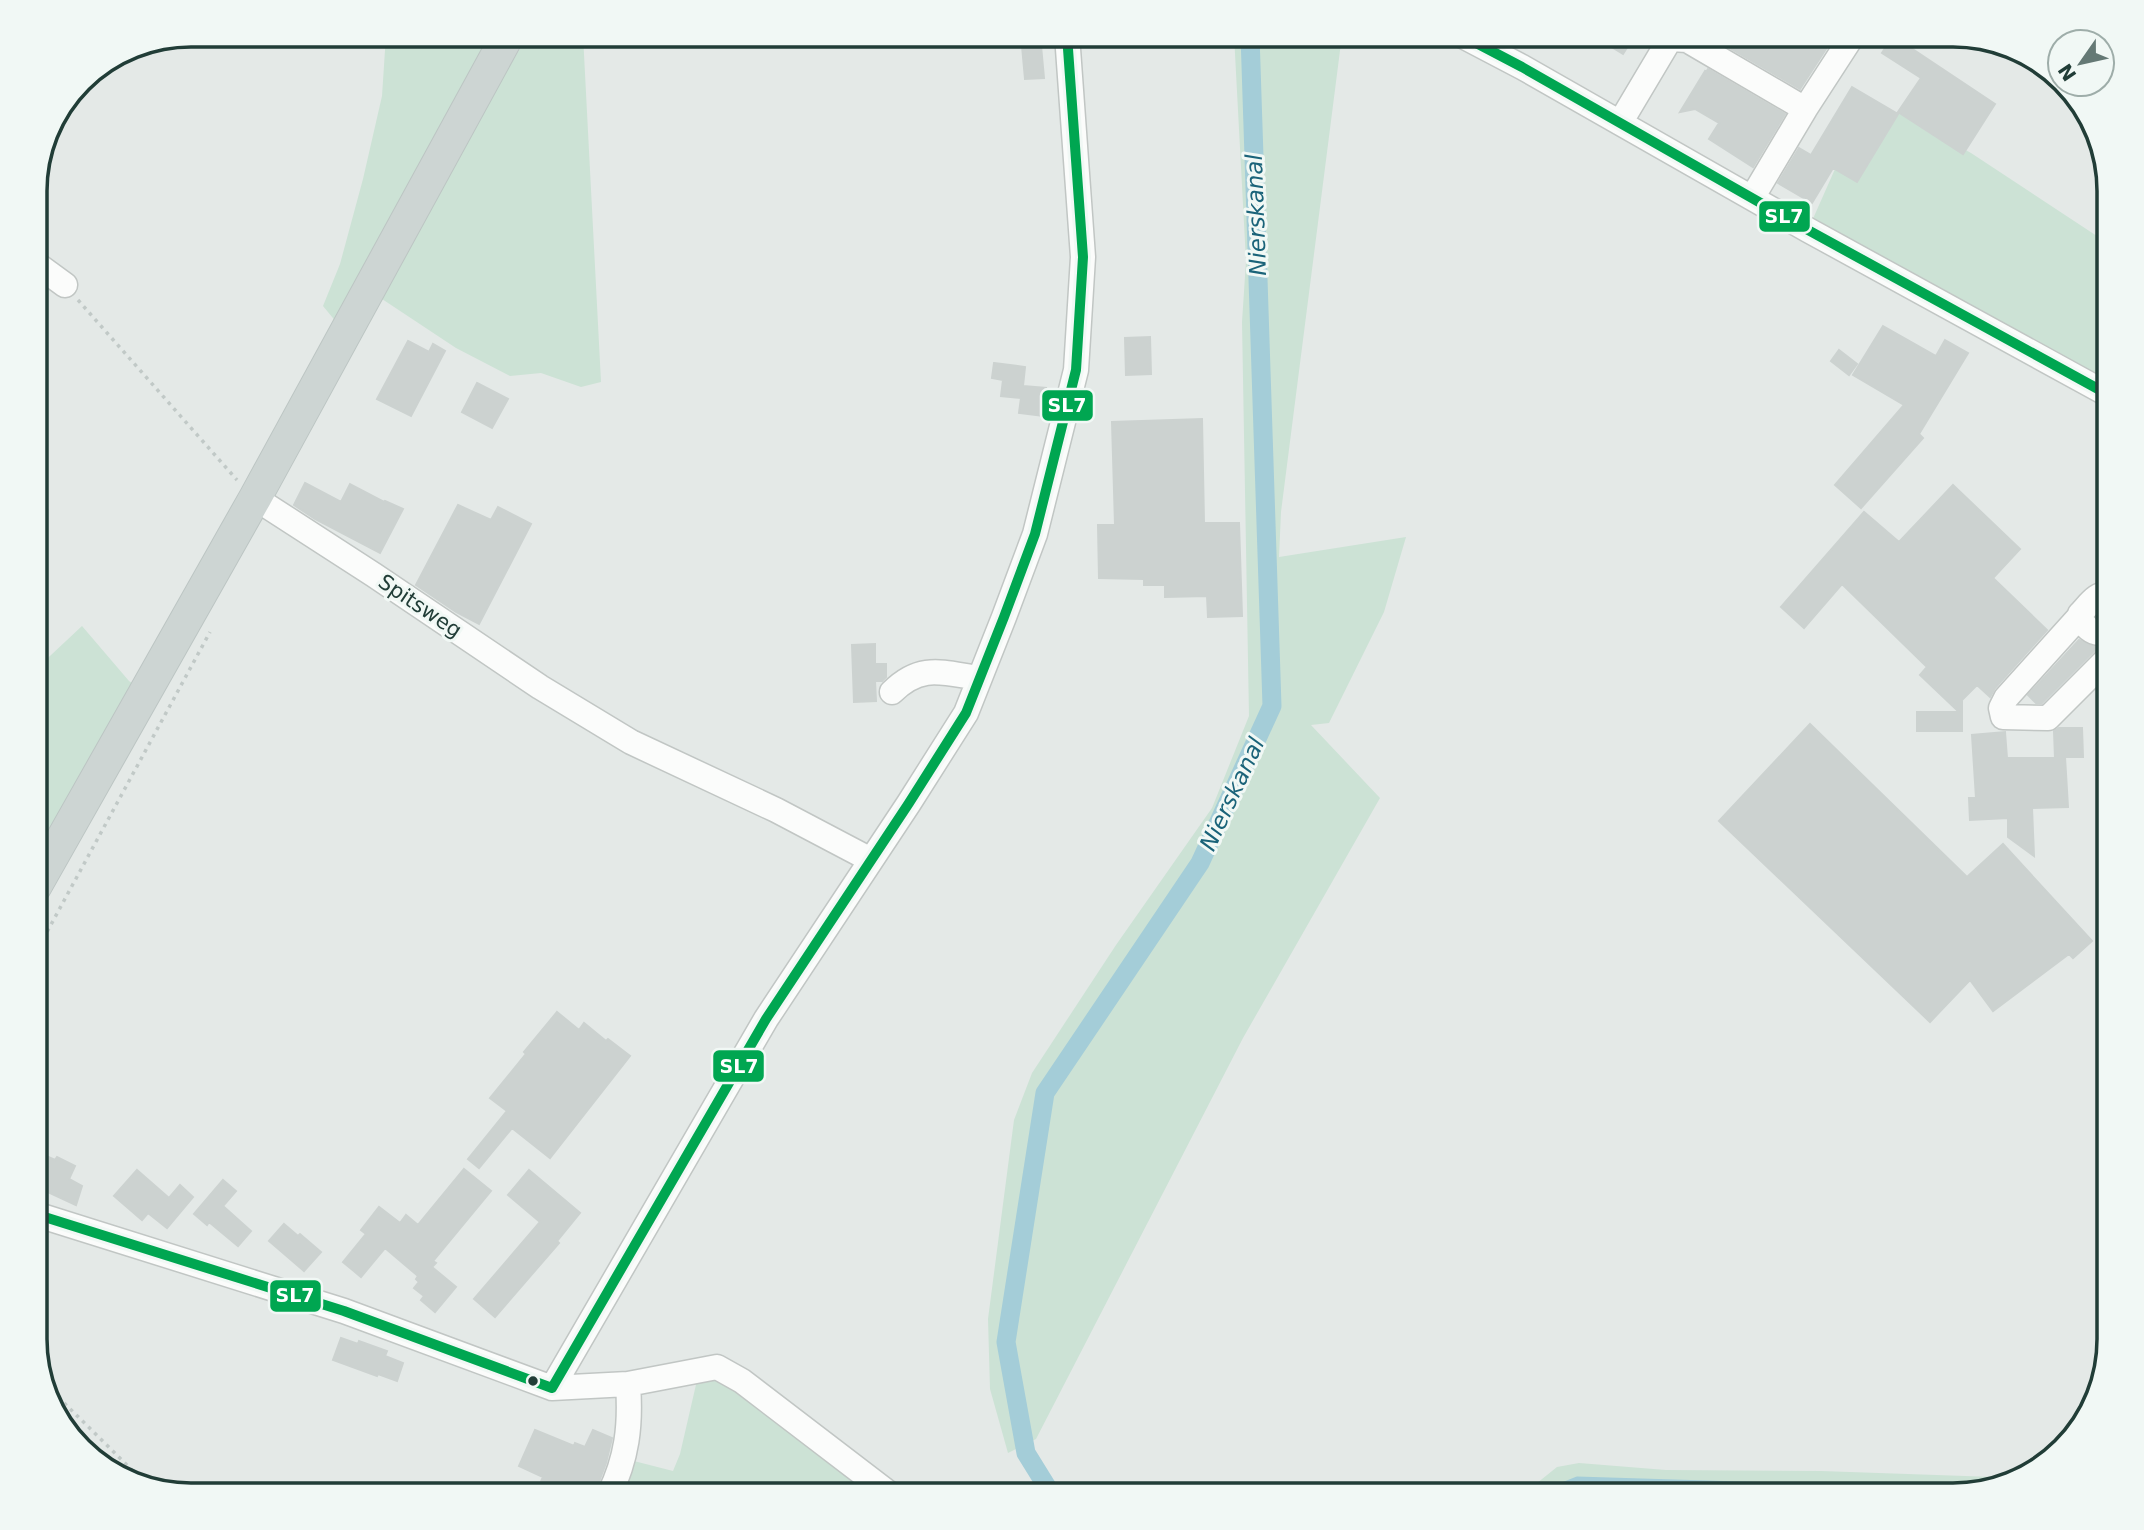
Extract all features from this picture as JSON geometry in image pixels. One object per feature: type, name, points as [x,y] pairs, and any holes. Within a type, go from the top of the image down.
[{"type":"main road","points":[[48,864],[255,498],[501,47]]},
{"type":"street","points":[[552,1388],[766,1019],[966,713],[1035,534],[1076,370],[1083,257],[1068,47]]},
{"type":"street","points":[[1483,47],[2097,388]]},
{"type":"street","points":[[1620,123],[1665,47]]},
{"type":"street","points":[[1699,47],[1805,108]]},
{"type":"street","points":[[1752,198],[1805,108],[1845,47]]},
{"type":"street","points":[[48,273],[65,285]]},
{"type":"street","name":"Spitsweg","points":[[255,498],[540,687],[631,742],[776,810],[871,860]]},
{"type":"street","points":[[2097,596],[2006,698],[2001,708],[2003,717],[2048,718],[2097,669]]},
{"type":"street","points":[[2079,617],[2094,634],[2097,634]]},
{"type":"street","points":[[892,692],[903,681],[931,671],[979,678]]},
{"type":"street","points":[[48,1218],[344,1311],[552,1388],[628,1384],[717,1367],[742,1381],[875,1483]]},
{"type":"street","points":[[615,1483],[621,1470],[630,1416],[628,1384]]},
{"type":"path","points":[[65,285],[255,498]]},
{"type":"path","points":[[61,1399],[132,1470]]},
{"type":"green space","points":[[385,47],[485,47],[337,323],[323,306],[340,264],[382,96]]},
{"type":"green space","points":[[521,47],[584,47],[601,382],[581,387],[541,373],[510,376],[456,348],[379,297],[410,237]]},
{"type":"green space","points":[[1235,47],[1340,47],[1281,512],[1279,557],[1406,537],[1384,612],[1329,723],[1311,725],[1380,798],[1243,1038],[1036,1439],[1008,1453],[990,1389],[988,1319],[1014,1120],[1032,1073],[1116,945],[1212,808],[1249,716],[1242,322],[1246,261]]},
{"type":"green space","points":[[1897,112],[1971,153],[2097,236],[2097,389],[1808,230],[1835,169],[1856,180]]},
{"type":"green space","points":[[82,626],[129,681],[139,688],[60,831],[48,835],[48,658]]},
{"type":"green space","points":[[719,1373],[868,1483],[626,1483],[630,1460],[673,1471],[680,1454],[698,1376]]},
{"type":"green space","points":[[1579,1463],[1666,1470],[1821,1471],[1993,1477],[1953,1483],[1537,1483],[1557,1467]]},
{"type":"building","points":[[1022,47],[1041,47],[1044,78],[1025,79]]},
{"type":"building","points":[[1612,47],[1627,47],[1623,54]]},
{"type":"building","points":[[1728,47],[1827,47],[1800,89]]},
{"type":"building","points":[[1886,47],[1910,47],[1995,104],[1963,154],[1898,112],[1921,78],[1882,53]]},
{"type":"building","points":[[1708,69],[1785,114],[1753,167],[1709,139],[1719,123],[1695,109],[1680,112]]},
{"type":"building","points":[[1852,87],[1898,114],[1857,182],[1833,168],[1812,203],[1778,183],[1799,148],[1811,155]]},
{"type":"building","points":[[1883,326],[1936,356],[1945,340],[1968,353],[1919,434],[1923,438],[1861,508],[1835,485],[1904,405],[1853,375]]},
{"type":"building","points":[[1150,337],[1151,374],[1126,375],[1125,338]]},
{"type":"building","points":[[408,341],[429,352],[433,344],[445,351],[411,416],[377,399]]},
{"type":"building","points":[[1839,350],[1857,364],[1849,375],[1831,361]]},
{"type":"building","points":[[994,363],[1025,367],[1023,386],[1046,388],[1043,416],[1019,413],[1021,398],[1001,396],[1003,380],[992,378]]},
{"type":"building","points":[[477,383],[508,399],[492,428],[462,412]]},
{"type":"building","points":[[1202,419],[1204,523],[1239,523],[1242,616],[1208,617],[1207,596],[1165,597],[1165,585],[1144,585],[1144,579],[1099,578],[1098,525],[1115,525],[1112,422]]},
{"type":"building","points":[[305,483],[341,502],[350,484],[403,509],[380,553],[294,505]]},
{"type":"building","points":[[1953,485],[2020,549],[1993,578],[2047,630],[1990,697],[1977,685],[1962,700],[1962,731],[1917,731],[1917,712],[1959,712],[1920,675],[1927,667],[1842,584],[1804,628],[1781,607],[1864,512],[1899,542]]},
{"type":"building","points":[[458,505],[491,520],[498,507],[531,524],[479,624],[416,585]]},
{"type":"building","points":[[2079,640],[2097,648],[2042,703],[2036,703],[2028,695]]},
{"type":"building","points":[[875,644],[875,664],[886,664],[886,677],[882,681],[875,681],[876,701],[854,702],[852,645]]},
{"type":"building","points":[[1810,724],[1967,877],[2003,844],[2092,941],[2073,958],[2069,954],[1993,1011],[1970,980],[1930,1022],[1719,821]]},
{"type":"building","points":[[2059,728],[2082,728],[2083,757],[2065,757],[2068,807],[2032,808],[2034,856],[2008,837],[2008,818],[1970,820],[1969,798],[1976,798],[1972,735],[2005,732],[2007,758],[2055,758],[2054,731]]},
{"type":"building","points":[[557,1012],[579,1030],[584,1023],[630,1056],[550,1158],[512,1128],[479,1168],[468,1159],[507,1111],[490,1098]]},
{"type":"building","points":[[48,1157],[55,1160],[57,1157],[75,1166],[69,1179],[82,1186],[76,1205],[48,1192]]},
{"type":"building","points":[[464,1169],[491,1191],[433,1261],[436,1263],[432,1267],[456,1287],[435,1312],[421,1300],[424,1296],[414,1288],[419,1282],[416,1279],[418,1276],[385,1248],[361,1277],[343,1262],[366,1234],[361,1230],[379,1207],[400,1223],[406,1215],[418,1225]]},
{"type":"building","points":[[137,1170],[169,1198],[180,1185],[193,1197],[167,1228],[148,1213],[142,1220],[114,1196]]},
{"type":"building","points":[[529,1170],[580,1213],[557,1241],[559,1243],[495,1317],[474,1299],[540,1222],[508,1195]]},
{"type":"building","points":[[223,1180],[236,1191],[223,1206],[251,1231],[238,1246],[209,1222],[207,1225],[194,1214]]},
{"type":"building","points":[[284,1224],[321,1252],[304,1271],[269,1241]]},
{"type":"building","points":[[341,1338],[387,1351],[385,1356],[403,1363],[397,1381],[333,1360]]},
{"type":"building","points":[[535,1430],[574,1446],[575,1443],[585,1447],[593,1430],[612,1438],[598,1483],[540,1483],[543,1477],[519,1466]]},
{"type":"waterway","name":"Nierskanal","points":[[1045,1483],[1026,1453],[1006,1342],[1045,1093],[1200,863],[1272,706],[1250,47]]},
{"type":"waterway","points":[[1567,1483],[1577,1479],[1709,1483]]},
{"type":"transit line","name":"SL7","points":[[552,1388],[766,1019],[966,713],[1004,617],[1035,534],[1076,370],[1083,257],[1068,47]]},
{"type":"transit line","name":"SL7","points":[[1484,47],[1808,230],[2097,388]]},
{"type":"transit line","name":"SL7","points":[[48,1218],[344,1311],[552,1388]]}]
